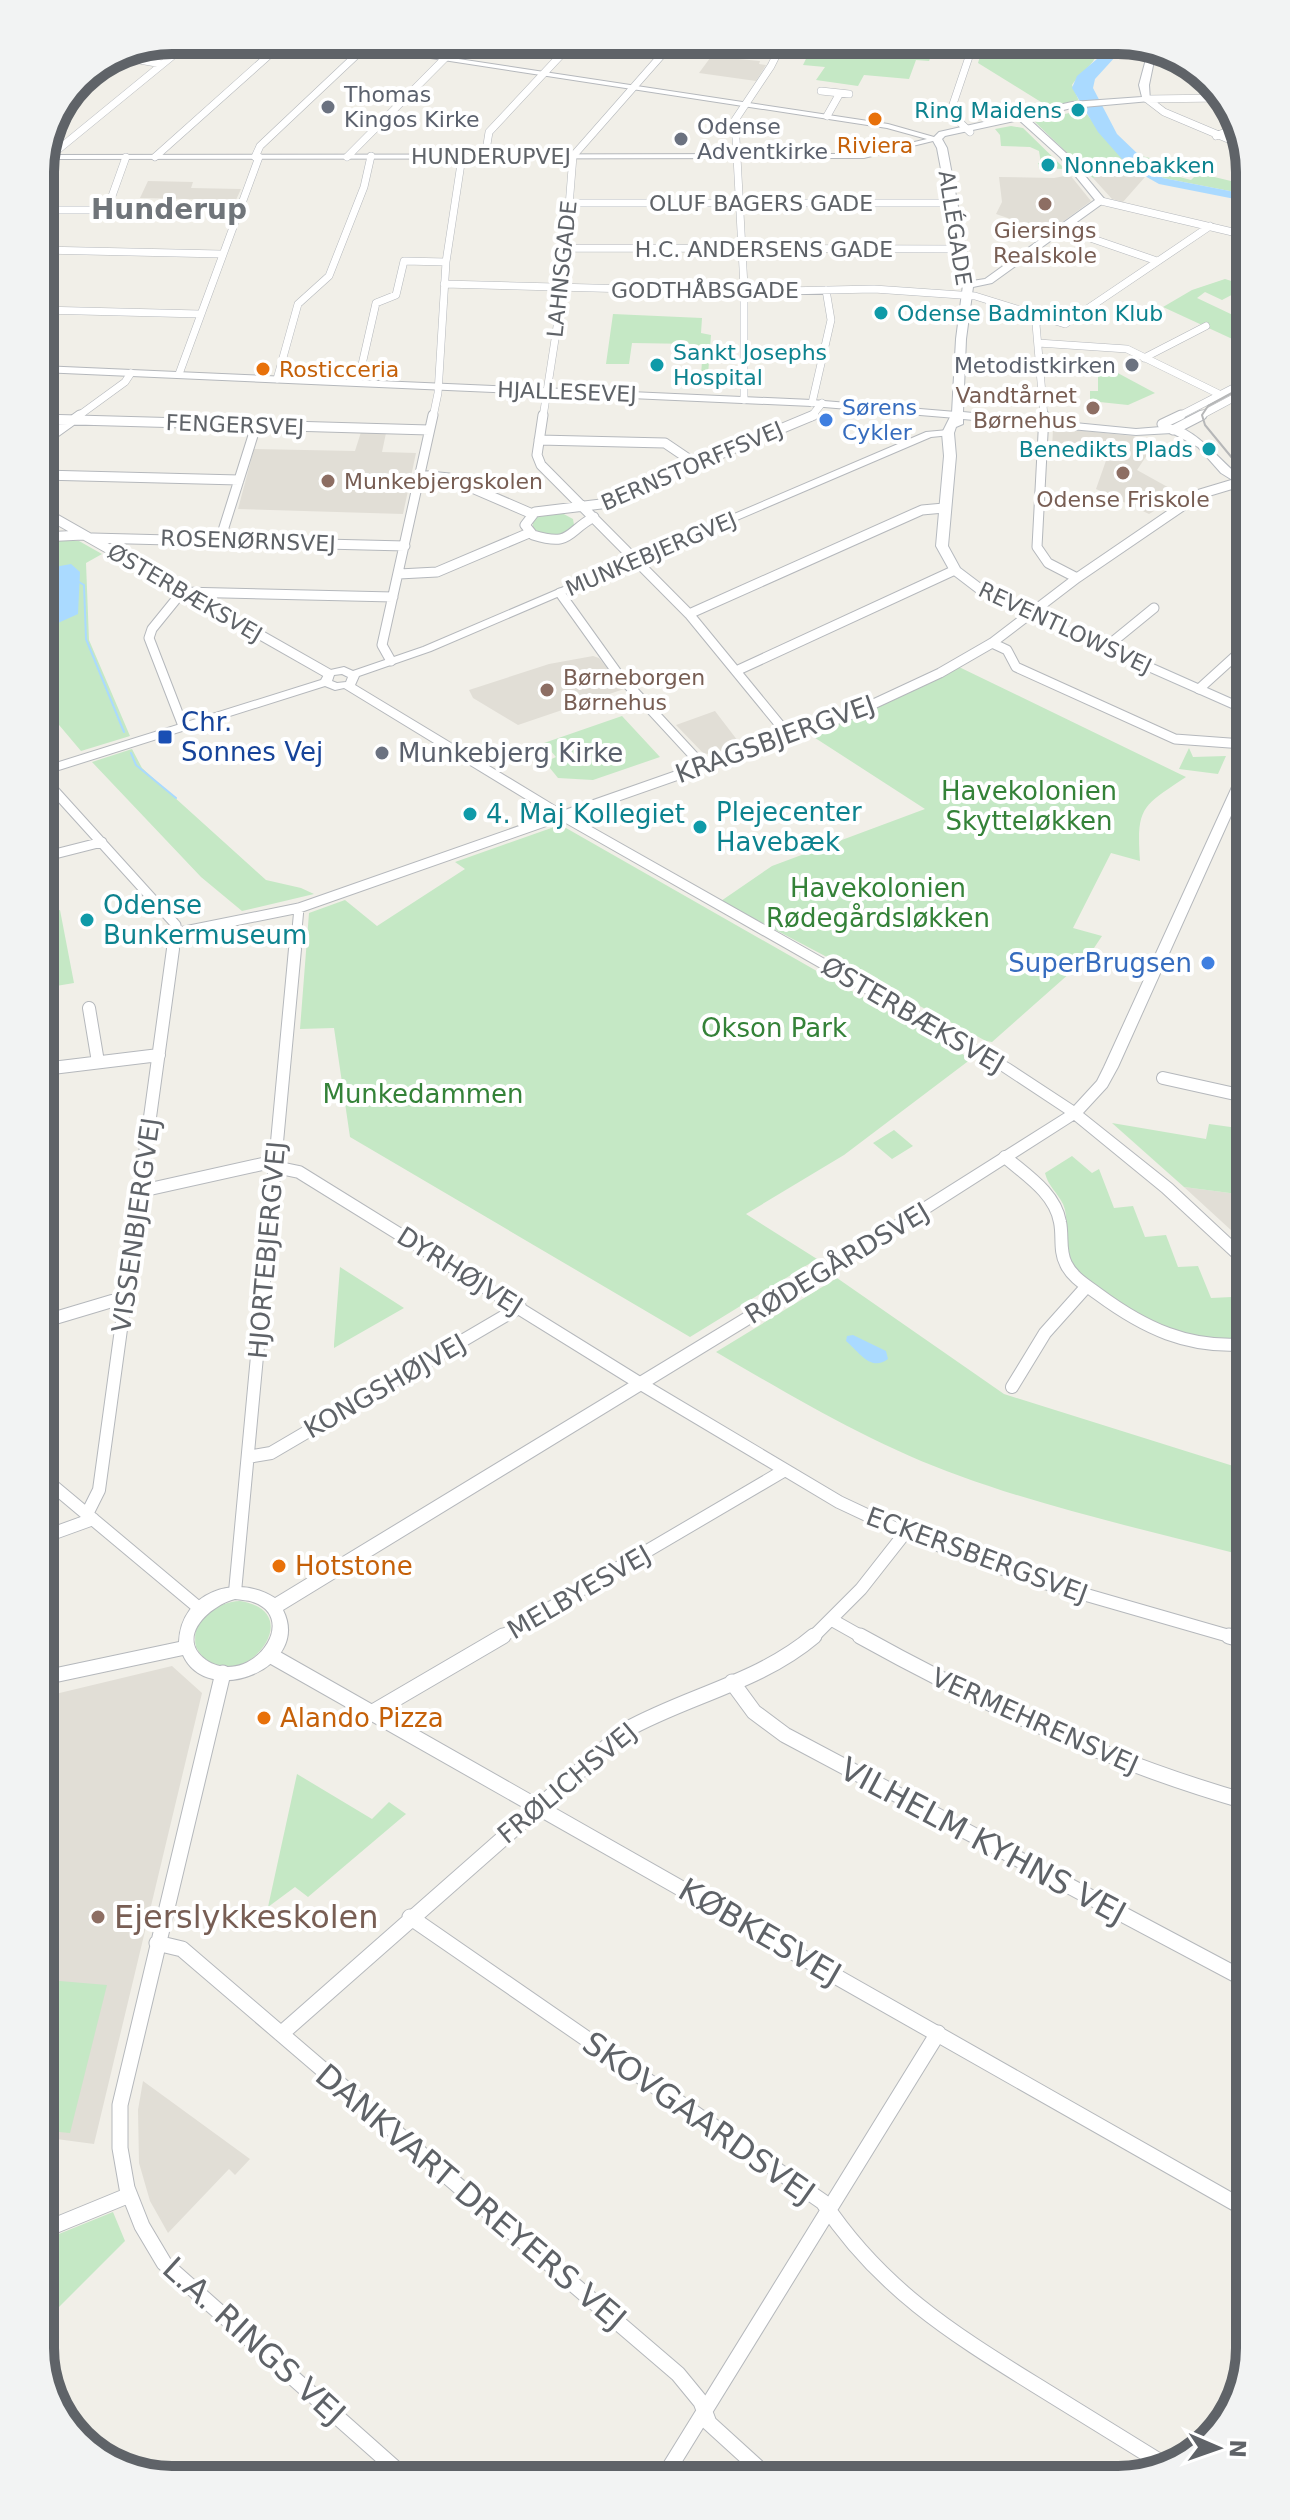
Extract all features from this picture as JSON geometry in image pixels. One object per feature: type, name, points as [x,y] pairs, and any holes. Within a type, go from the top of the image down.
[{"type":"main road","points":[[1147,99],[1144,85],[1151,59]]},
{"type":"main road","name":"HUNDERUPVEJ","points":[[937,139],[1077,105],[1147,99]]},
{"type":"main road","points":[[967,290],[988,281],[1101,201],[1063,155],[1023,118]]},
{"type":"main road","name":"ALLÉGADE","points":[[937,139],[941,143],[953,203],[967,290],[956,415]]},
{"type":"main road","name":"HJALLESEVEJ","points":[[956,415],[1148,433],[1168,427]]},
{"type":"main road","name":"REVENTLOWSVEJ","points":[[956,415],[948,433],[950,456],[942,546],[955,570],[981,591],[1236,706]]},
{"type":"main road","name":"REVENTLOWSVEJ","points":[[950,456],[954,449],[956,415]]},
{"type":"main road","points":[[1168,427],[1202,445],[1236,479]]},
{"type":"street","points":[[57,148],[174,54]]},
{"type":"street","points":[[155,157],[270,54]]},
{"type":"street","points":[[179,374],[260,146],[358,54]]},
{"type":"street","points":[[404,54],[827,116],[888,126],[937,139]]},
{"type":"street","points":[[347,157],[449,54]]},
{"type":"street","points":[[485,157],[489,132],[562,54]]},
{"type":"street","points":[[573,156],[663,54]]},
{"type":"street","points":[[744,400],[744,292],[735,120],[777,54]]},
{"type":"street","points":[[969,130],[950,113],[970,54]]},
{"type":"street","points":[[136,59],[162,64]]},
{"type":"street","points":[[821,91],[849,94]]},
{"type":"street","points":[[827,116],[840,93]]},
{"type":"street","points":[[1147,99],[1210,98]]},
{"type":"street","points":[[1147,99],[1164,112],[1232,141]]},
{"type":"street","points":[[1216,136],[1228,131]]},
{"type":"street","name":"HUNDERUPVEJ","points":[[55,157],[864,156],[937,139]]},
{"type":"street","points":[[277,379],[298,304],[329,276],[364,187],[371,156]]},
{"type":"street","name":"LAHNSGADE","points":[[539,440],[563,288],[573,156]]},
{"type":"street","points":[[54,210],[107,210],[126,157]]},
{"type":"street","points":[[391,661],[382,645],[439,386],[446,262],[462,157]]},
{"type":"street","points":[[1101,201],[1236,233]]},
{"type":"street","name":"OLUF BAGERS GADE","points":[[570,203],[953,203]]},
{"type":"street","points":[[1064,229],[1157,261],[1210,226]]},
{"type":"street","name":"H.C. ANDERSENS GADE","points":[[567,248],[962,249]]},
{"type":"street","points":[[54,250],[221,254]]},
{"type":"street","points":[[358,382],[376,303],[396,295],[404,261],[446,262]]},
{"type":"street","name":"GODTHÅBSGADE","points":[[444,284],[744,292],[967,290],[1065,324],[1157,261]]},
{"type":"street","points":[[817,403],[831,320],[826,290]]},
{"type":"street","points":[[54,310],[200,314]]},
{"type":"street","points":[[1043,317],[1036,324],[1045,423],[1037,547],[1050,566],[1077,578]]},
{"type":"street","points":[[1144,358],[1206,326]]},
{"type":"street","points":[[1038,343],[1113,346],[1221,395]]},
{"type":"street","name":"HJALLESEVEJ","points":[[54,370],[817,403],[956,415]]},
{"type":"street","points":[[54,434],[125,382],[131,373]]},
{"type":"street","points":[[1168,427],[1236,387]]},
{"type":"street","points":[[1168,427],[1236,396]]},
{"type":"street","name":"BERNSTORFFSVEJ","points":[[530,513],[549,508],[586,508],[812,416],[820,409],[817,403]]},
{"type":"street","name":"FENGERSVEJ","points":[[54,419],[429,430]]},
{"type":"street","points":[[220,540],[256,426]]},
{"type":"street","name":"MUNKEBJERGVEJ","points":[[350,680],[929,434],[948,433]]},
{"type":"street","points":[[696,464],[665,443],[539,440],[537,455],[541,465],[689,614],[789,736]]},
{"type":"street","points":[[54,475],[239,480]]},
{"type":"street","points":[[419,475],[449,478],[530,513],[525,521],[529,533]]},
{"type":"street","name":"KRAGSBJERGVEJ","points":[[175,933],[299,908],[852,714],[992,643],[1077,578],[1200,494],[1236,483]]},
{"type":"street","points":[[689,614],[922,510],[944,508]]},
{"type":"street","name":"BERNSTORFFSVEJ","points":[[399,574],[437,572],[529,533],[543,538],[566,538],[594,517]]},
{"type":"street","name":"ØSTERBÆKSVEJ","points":[[54,518],[327,678]]},
{"type":"street","name":"ROSENØRNSVEJ","points":[[54,537],[405,546]]},
{"type":"street","points":[[736,671],[955,570]]},
{"type":"street","points":[[183,726],[149,638],[152,629],[182,592],[393,597]]},
{"type":"street","points":[[560,593],[618,674],[703,766]]},
{"type":"street","points":[[1105,648],[1154,608]]},
{"type":"street","points":[[992,643],[1007,650],[1016,667],[1175,739],[1236,743]]},
{"type":"street","points":[[1199,689],[1236,655]]},
{"type":"street","points":[[54,767],[327,678],[341,670],[350,680]]},
{"type":"street","name":"ØSTERBÆKSVEJ","points":[[350,680],[561,815],[1005,1067],[1075,1113],[1167,1188],[1236,1252]]},
{"type":"street","points":[[54,790],[176,925],[175,933]]},
{"type":"street","name":"RØDEGÅRDSVEJ","points":[[274,1607],[1055,1129],[1075,1113],[1102,1084],[1111,1067],[1236,800]]},
{"type":"street","points":[[54,854],[102,842]]},
{"type":"street","name":"HJORTEBJERGVEJ","points":[[235,1592],[299,908]]},
{"type":"street","name":"VISSENBJERGVEJ","points":[[90,1516],[99,1490],[127,1300],[175,933]]},
{"type":"street","points":[[89,1008],[98,1062]]},
{"type":"street","points":[[54,1070],[159,1055]]},
{"type":"street","points":[[1163,1078],[1236,1094]]},
{"type":"street","points":[[1005,1157],[1050,1198],[1059,1216],[1066,1264],[1087,1286],[1119,1311],[1157,1332],[1205,1345],[1236,1344]]},
{"type":"street","points":[[141,1191],[275,1164]]},
{"type":"street","name":"DYRHØJVEJ","points":[[275,1164],[299,1172],[641,1384]]},
{"type":"street","points":[[1012,1387],[1043,1331],[1058,1312],[1087,1286]]},
{"type":"street","points":[[54,1318],[112,1301],[127,1300]]},
{"type":"street","name":"KONGSHØJVEJ","points":[[248,1457],[271,1453],[520,1307]]},
{"type":"street","name":"ECKERSBERGSVEJ","points":[[641,1384],[839,1502],[905,1533],[1059,1588],[1236,1638]]},
{"type":"street","name":"MELBYESVEJ","points":[[373,1712],[785,1470]]},
{"type":"street","points":[[54,1487],[199,1608]]},
{"type":"street","points":[[54,1532],[90,1516]]},
{"type":"street","name":"FRØLICHSVEJ","points":[[281,2034],[410,1917],[626,1730],[652,1714],[732,1682],[802,1647],[832,1620],[905,1533]]},
{"type":"street","points":[[235,1592],[257,1595],[274,1607],[281,1630],[270,1655],[251,1668],[223,1673],[200,1664],[188,1647],[188,1627],[199,1608],[216,1597],[235,1592]]},
{"type":"street","name":"VERMEHRENSVEJ","points":[[832,1620],[970,1697],[1042,1730],[1139,1768],[1236,1798]]},
{"type":"street","points":[[54,1676],[188,1647]]},
{"type":"street","name":"KØBKESVEJ","points":[[270,1655],[1236,2204]]},
{"type":"street","name":"L.A. RINGS VEJ","points":[[223,1673],[120,2105],[118,2151],[127,2196],[149,2243],[164,2263],[393,2466]]},
{"type":"street","name":"VILHELM KYHNS VEJ","points":[[732,1682],[754,1712],[785,1735],[1236,1975]]},
{"type":"street","name":"SKOVGAARDSVEJ","points":[[410,1917],[823,2202],[876,2273],[919,2312],[1156,2459]]},
{"type":"street","name":"DANKVART DREYERS VEJ","points":[[157,1943],[182,1949],[678,2374],[705,2412],[709,2423],[756,2466]]},
{"type":"street","points":[[671,2466],[938,2033]]},
{"type":"street","points":[[54,2226],[127,2196]]},
{"type":"shaded area","points":[[710,58],[760,61],[759,64],[766,65],[756,81],[699,73]]},
{"type":"shaded area","points":[[1129,167],[1145,177],[1123,202],[1112,199],[1093,178]]},
{"type":"shaded area","name":"Giersings Realskole","points":[[1070,175],[1091,201],[1049,232],[996,214],[1002,202],[999,177],[1054,178]]},
{"type":"shaded area","points":[[148,181],[193,182],[191,188],[241,189],[236,200],[140,198]]},
{"type":"shaded area","name":"Odense Friskole","points":[[1053,429],[1133,436],[1155,443],[1137,470],[1173,490],[1161,498],[1162,502],[1139,492],[1130,497],[1154,511],[1149,514],[1096,489],[1108,455],[1069,449],[1052,450]]},
{"type":"shaded area","name":"Munkebjergskolen","points":[[361,432],[386,433],[382,452],[416,453],[403,514],[238,509],[254,449],[355,451]]},
{"type":"shaded area","name":"Børneborgen Børnehus","points":[[593,656],[599,658],[624,689],[518,725],[473,698],[469,690],[549,664]]},
{"type":"shaded area","points":[[715,711],[741,745],[713,755],[703,753],[676,725]]},
{"type":"shaded area","points":[[1184,1187],[1236,1194],[1236,1235]]},
{"type":"shaded area","name":"Ejerslykkeskolen","points":[[172,1666],[202,1693],[94,2144],[54,2139],[54,1694]]},
{"type":"shaded area","points":[[143,2081],[250,2159],[235,2175],[229,2169],[168,2233],[150,2201],[139,2163],[138,2110]]},
{"type":"green space","points":[[808,54],[932,54],[929,61],[916,60],[909,79],[864,75],[858,86],[816,80],[825,67],[803,65]]},
{"type":"green space","points":[[981,54],[1097,54],[1072,85],[1079,101],[1049,107],[978,63]]},
{"type":"green space","points":[[1084,109],[1128,168],[1093,178],[1035,122]]},
{"type":"green space","points":[[1011,126],[1023,128],[1065,169],[1039,168],[1039,151],[1030,147],[1001,146],[1000,135],[995,129]]},
{"type":"green space","points":[[1138,155],[1165,162],[1158,168],[1161,172],[1191,180],[1198,173],[1236,181],[1236,192],[1163,178]]},
{"type":"green space","points":[[1225,279],[1236,282],[1236,293],[1222,300],[1205,292],[1197,298],[1235,316],[1236,341],[1163,307],[1192,290]]},
{"type":"green space","points":[[613,314],[702,318],[701,333],[711,335],[708,375],[701,375],[703,348],[694,344],[632,343],[629,364],[606,364]]},
{"type":"green space","points":[[1098,369],[1114,371],[1155,393],[1128,405],[1090,401],[1090,391],[1098,391]]},
{"type":"green space","points":[[560,512],[573,519],[574,525],[565,532],[549,535],[533,528],[533,520],[540,515]]},
{"type":"green space","points":[[54,541],[79,541],[102,554],[86,563],[89,640],[130,736],[81,751],[54,719]]},
{"type":"green space","points":[[959,667],[1186,777],[1145,809],[1139,829],[1140,861],[1111,853],[1073,928],[1102,936],[1088,957],[992,1042],[721,901],[772,866],[925,809],[809,734],[860,716]]},
{"type":"green space","points":[[622,716],[660,757],[593,780],[558,778],[545,762],[556,757],[544,743]]},
{"type":"green space","points":[[1189,748],[1193,757],[1226,756],[1218,774],[1179,769]]},
{"type":"green space","points":[[132,749],[142,768],[266,880],[314,894],[242,911],[201,877],[92,762]]},
{"type":"green space","points":[[557,826],[566,828],[971,1059],[844,1155],[746,1214],[817,1259],[690,1337],[350,1137],[334,1028],[300,1029],[309,913],[345,900],[377,926],[465,869],[455,862]]},
{"type":"green space","points":[[60,910],[74,983],[54,986],[54,911]]},
{"type":"green space","points":[[1112,1123],[1206,1139],[1209,1124],[1236,1128],[1236,1194],[1184,1187]]},
{"type":"green space","points":[[894,1130],[913,1146],[892,1159],[873,1143]]},
{"type":"green space","points":[[1072,1156],[1092,1173],[1099,1169],[1114,1208],[1133,1206],[1145,1237],[1166,1235],[1178,1267],[1198,1266],[1211,1298],[1232,1297],[1236,1308],[1236,1338],[1217,1339],[1169,1328],[1144,1318],[1100,1291],[1070,1259],[1063,1204],[1045,1173]]},
{"type":"green space","points":[[340,1267],[404,1308],[334,1348],[334,1344]]},
{"type":"green space","points":[[837,1278],[1004,1394],[1236,1467],[1236,1553],[1031,1499],[928,1464],[835,1420],[716,1352]]},
{"type":"green space","points":[[240,1601],[262,1609],[270,1622],[269,1637],[259,1652],[245,1663],[228,1668],[211,1663],[196,1647],[197,1629],[206,1614],[222,1605]]},
{"type":"green space","points":[[297,1774],[372,1819],[389,1802],[406,1814],[308,1897],[295,1887],[268,1907]]},
{"type":"green space","points":[[54,1981],[107,1985],[70,2133],[54,2131]]},
{"type":"green space","points":[[113,2212],[125,2241],[54,2312],[54,2236]]},
{"type":"water","points":[[1097,54],[1116,54],[1095,79],[1093,88],[1117,134],[1163,178],[1236,192],[1236,199],[1159,184],[1129,167],[1098,132],[1072,88],[1077,76],[1097,59]]},
{"type":"water","points":[[71,564],[80,572],[78,614],[58,623],[54,622],[54,567]]},
{"type":"water","points":[[853,1335],[886,1351],[888,1359],[876,1363],[866,1359],[846,1341],[847,1336]]},
{"type":"waterway","points":[[79,582],[84,585],[86,639],[124,732]]},
{"type":"waterway","points":[[131,753],[136,765],[176,798]]},
{"type":"tram line","points":[[1236,391],[1208,406],[1202,415],[1205,425],[1236,463]]},
{"type":"place","name":"Thomas Kingos Kirke","points":[[328,107]]},
{"type":"place","name":"Ring Maidens","points":[[1078,110]]},
{"type":"place","name":"Riviera","points":[[875,119]]},
{"type":"place","name":"Odense Adventkirke","points":[[681,139]]},
{"type":"place","name":"Nonnebakken","points":[[1048,165]]},
{"type":"place","name":"Giersings Realskole","points":[[1045,204]]},
{"type":"place","name":"Odense Badminton Klub","points":[[881,313]]},
{"type":"place","name":"Sankt Josephs Hospital","points":[[657,365]]},
{"type":"place","name":"Metodistkirken","points":[[1132,365]]},
{"type":"place","name":"Rosticceria","points":[[263,369]]},
{"type":"place","name":"Vandtårnet Børnehus","points":[[1093,408]]},
{"type":"place","name":"Sørens Cykler","points":[[826,420]]},
{"type":"place","name":"Benedikts Plads","points":[[1209,449]]},
{"type":"place","name":"Odense Friskole","points":[[1123,473]]},
{"type":"place","name":"Munkebjergskolen","points":[[328,481]]},
{"type":"place","name":"Børneborgen Børnehus","points":[[547,690]]},
{"type":"place","name":"Chr. Sonnes Vej","points":[[165,737]]},
{"type":"place","name":"Munkebjerg Kirke","points":[[382,753]]},
{"type":"place","name":"4. Maj Kollegiet","points":[[470,814]]},
{"type":"place","name":"Plejecenter Havebæk","points":[[700,827]]},
{"type":"place","name":"Odense Bunkermuseum","points":[[87,920]]},
{"type":"place","name":"SuperBrugsen","points":[[1208,963]]},
{"type":"place","name":"Hotstone","points":[[279,1566]]},
{"type":"place","name":"Alando Pizza","points":[[264,1718]]},
{"type":"place","name":"Ejerslykkeskolen","points":[[98,1917]]},
{"type":"district","name":"Hunderup","points":[[169,209]]},
{"type":"park label","name":"Havekolonien Skytteløkken","points":[[1029,806]]},
{"type":"park label","name":"Havekolonien Rødegårdsløkken","points":[[878,903]]},
{"type":"park label","name":"Okson Park","points":[[774,1028]]},
{"type":"park label","name":"Munkedammen","points":[[423,1094]]}]
